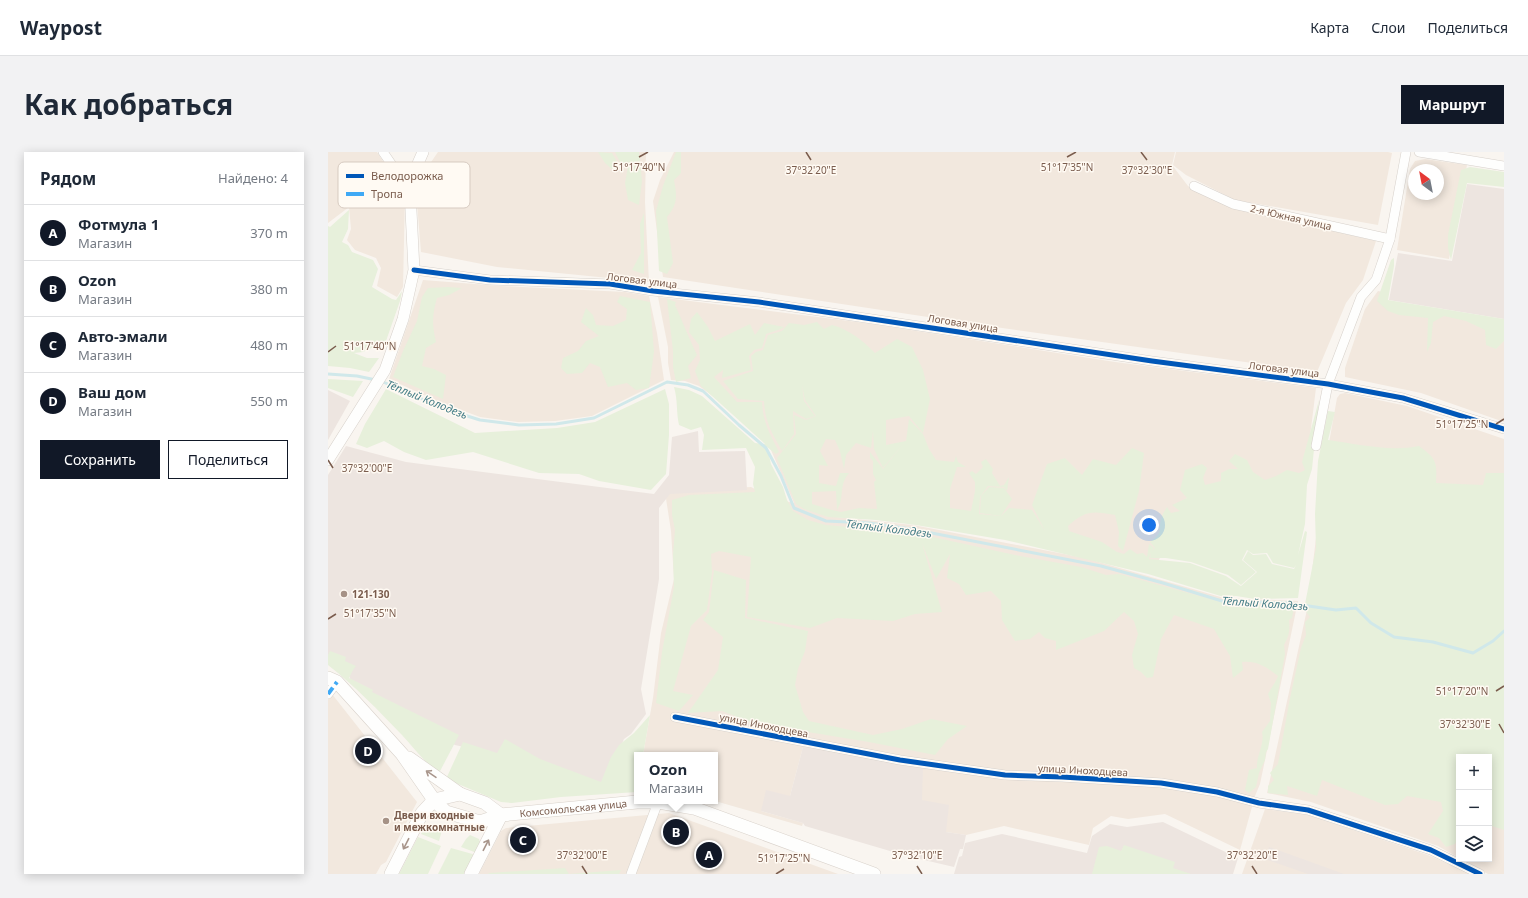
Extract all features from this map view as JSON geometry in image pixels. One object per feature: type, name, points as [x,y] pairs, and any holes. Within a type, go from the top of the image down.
[{"type":"main road","name":"Комсомольская улица","points":[[332,680],[402,754],[434,800],[446,812],[480,822],[501,815],[634,802]]},
{"type":"main road","name":"Комсомольская улица","points":[[402,754],[460,794],[485,803],[501,815]]},
{"type":"main road","points":[[391,874],[422,814],[434,800],[460,794]]},
{"type":"main road","name":"Комсомольская улица","points":[[670,804],[694,808],[849,870],[874,874]]},
{"type":"main road","points":[[472,874],[501,815]]},
{"type":"street","points":[[384,152],[391,162]]},
{"type":"street","points":[[418,162],[422,152]]},
{"type":"street","points":[[1316,446],[1328,384],[1361,297],[1376,280],[1390,239],[1406,152]]},
{"type":"street","points":[[1419,152],[1504,166]]},
{"type":"street","name":"2-я Южная улица","points":[[1194,186],[1233,204],[1390,239]]},
{"type":"street","points":[[328,460],[385,370],[403,319],[414,270],[411,208]]},
{"type":"street","name":"Логовая улица","points":[[414,270],[490,280],[610,284],[653,291],[759,302],[1152,361],[1328,384],[1403,398],[1504,429]]},
{"type":"street","points":[[328,694],[332,680]]},
{"type":"street","name":"улица Иноходцева","points":[[675,717],[900,760],[997,774],[1161,784],[1217,792],[1259,802],[1308,810],[1431,850],[1480,874]]},
{"type":"street","points":[[631,874],[657,804]]},
{"type":"shaded area","points":[[328,152],[377,152],[383,162],[338,162],[338,208],[348,208],[328,223]]},
{"type":"shaded area","points":[[438,152],[646,152],[645,202],[649,282],[497,267],[421,252],[417,208],[470,208],[470,162],[431,162]]},
{"type":"shaded area","points":[[674,152],[1175,152],[1172,165],[1188,186],[1229,207],[1376,241],[1363,280],[1346,303],[1317,372],[981,325],[663,277],[653,201],[660,180]]},
{"type":"shaded area","points":[[1176,152],[1392,153],[1378,225],[1235,200],[1186,175],[1173,165]]},
{"type":"shaded area","points":[[1425,159],[1467,165],[1449,259],[1397,250],[1408,181],[1408,200],[1444,200],[1444,164],[1413,164],[1415,161]]},
{"type":"shaded area","points":[[1467,184],[1504,189],[1504,319],[1389,300],[1398,253],[1452,261]]},
{"type":"shaded area","points":[[349,208],[405,208],[403,287],[397,297],[377,286],[381,268],[376,258],[355,250],[347,240],[351,229]]},
{"type":"shaded area","points":[[423,280],[501,286],[625,292],[649,296],[657,333],[664,380],[592,416],[555,421],[518,422],[480,417],[437,401],[389,379]]},
{"type":"shaded area","points":[[1378,291],[1387,293],[1384,303],[1504,325],[1504,422],[1421,393],[1345,377],[1345,368],[1365,309]]},
{"type":"shaded area","points":[[658,297],[865,323],[1115,362],[1316,388],[1305,477],[1189,493],[1158,562],[869,513],[827,516],[913,525],[1085,558],[1224,598],[1298,601],[1260,784],[1255,796],[1240,850],[1165,814],[1128,819],[1111,816],[1093,828],[1089,845],[1004,826],[966,835],[946,832],[922,800],[803,747],[790,796],[761,811],[803,823],[802,826],[718,802],[718,752],[644,752],[653,698],[661,633],[674,579],[671,531],[665,492],[751,487],[775,499],[794,503],[764,434],[699,386],[685,381],[671,380],[668,363],[668,347]]},
{"type":"shaded area","points":[[328,390],[350,401],[328,440]]},
{"type":"shaded area","points":[[1345,393],[1407,406],[1504,439],[1504,874],[1488,874],[1467,862],[1492,862],[1492,754],[1456,754],[1456,856],[1438,846],[1311,802],[1267,793],[1308,605],[1324,471],[1337,398],[1340,394]]},
{"type":"shaded area","points":[[698,431],[699,452],[745,451],[747,490],[670,494],[659,508],[659,579],[641,689],[646,714],[631,734],[624,739],[603,786],[482,751],[455,745],[351,681],[347,670],[328,661],[328,475],[346,446],[406,462],[654,494],[669,475],[672,437]]},
{"type":"shaded area","points":[[328,689],[417,802],[386,862],[381,865],[376,874],[328,874]]},
{"type":"shaded area","points":[[803,747],[923,767],[922,800],[949,805],[946,832],[966,835],[963,849],[960,849],[954,867],[907,856],[805,826],[803,823],[761,811],[766,790],[790,796]]},
{"type":"shaded area","points":[[1265,809],[1308,815],[1428,855],[1471,874],[1242,874]]},
{"type":"shaded area","points":[[669,813],[838,874],[479,874],[501,831],[506,828]]},
{"type":"shaded area","points":[[1163,822],[1238,858],[1233,874],[954,874],[959,857],[962,856],[965,843],[1002,834],[1087,853],[1092,836],[1110,824],[1127,827]]},
{"type":"shaded area","points":[[1269,847],[1344,874],[1308,874],[1265,859]]},
{"type":"green space","points":[[598,152],[612,153],[620,167],[614,171],[605,163]]},
{"type":"green space","points":[[615,152],[639,152],[642,181],[639,205],[628,200],[625,183],[628,167],[621,164]]},
{"type":"green space","points":[[676,152],[681,152],[681,173],[674,180],[676,200],[667,217],[673,263],[667,274],[659,271],[656,211],[663,186]]},
{"type":"green space","points":[[1470,167],[1504,172],[1504,187],[1467,183],[1451,260],[1448,248],[1448,235],[1461,170]]},
{"type":"green space","points":[[349,210],[348,229],[342,242],[348,245],[352,252],[373,260],[378,269],[372,287],[396,300],[402,291],[386,341],[363,352],[354,353],[367,358],[379,358],[369,372],[350,368],[328,366],[328,226],[330,227]]},
{"type":"green space","points":[[644,213],[644,274],[632,270],[641,253],[640,224]]},
{"type":"green space","points":[[1394,258],[1388,300],[1504,319],[1504,341],[1496,349],[1486,345],[1485,330],[1466,321],[1444,316],[1433,322],[1431,343],[1427,352],[1428,318],[1399,315],[1388,311],[1377,301],[1391,260]]},
{"type":"green space","points":[[428,288],[462,288],[449,295],[437,298],[433,320],[436,342],[426,348],[422,366],[434,369],[446,375],[443,399],[393,377],[417,321],[422,297]]},
{"type":"green space","points":[[620,296],[650,302],[654,352],[649,388],[636,390],[627,383],[608,387],[600,367],[590,363],[582,373],[567,374],[561,368],[563,358],[578,351],[586,341],[599,336],[581,322],[586,308],[593,315],[596,325],[613,326],[626,320],[627,309],[617,302]]},
{"type":"green space","points":[[667,299],[676,302],[675,305],[697,355],[688,366],[691,378],[676,382],[673,367],[673,351]]},
{"type":"green space","points":[[697,312],[708,327],[715,341],[750,324],[755,335],[764,323],[784,327],[766,334],[762,348],[754,350],[749,356],[751,370],[722,378],[723,370],[714,377],[737,402],[762,402],[765,422],[779,452],[776,454],[767,447],[771,464],[793,511],[808,520],[826,525],[919,534],[1015,555],[1081,567],[1106,575],[1119,574],[1232,605],[1294,607],[1292,618],[1289,620],[1288,636],[1284,645],[1285,654],[1268,749],[1259,773],[1256,787],[1249,793],[1245,790],[1249,770],[1257,768],[1263,736],[1262,732],[1270,721],[1271,703],[1268,694],[1278,676],[1257,663],[1242,662],[1243,670],[1233,678],[1230,656],[1214,629],[1174,615],[1161,639],[1153,677],[1147,678],[1134,668],[1132,655],[1138,634],[1134,621],[1124,612],[1104,631],[1056,650],[1056,641],[1045,638],[1039,632],[1030,639],[1015,641],[1002,620],[1001,601],[991,591],[966,595],[959,584],[947,578],[950,554],[936,579],[922,543],[942,612],[915,614],[893,621],[837,618],[810,628],[747,617],[751,557],[719,551],[711,554],[712,572],[707,610],[691,626],[673,691],[693,695],[679,711],[656,703],[662,652],[674,587],[673,555],[675,530],[672,515],[672,500],[689,495],[755,492],[753,484],[755,467],[746,448],[702,450],[704,435],[701,427],[691,430],[679,425],[674,387],[689,390],[702,396],[755,443],[765,444],[701,386],[695,371],[700,360],[699,345],[689,332],[691,319]]},
{"type":"green space","points":[[817,322],[824,329],[832,325],[838,327],[855,336],[875,353],[897,339],[912,347],[923,370],[930,399],[923,433],[909,416],[886,420],[886,445],[906,441],[909,419],[923,434],[929,449],[936,460],[954,462],[956,456],[958,462],[966,467],[957,467],[950,489],[950,508],[971,511],[975,491],[975,482],[969,473],[972,471],[976,474],[983,467],[981,462],[986,459],[993,469],[992,473],[1000,486],[1004,485],[1009,477],[1007,491],[1004,487],[988,486],[980,497],[979,514],[1001,516],[1009,508],[1032,510],[1045,531],[1032,505],[1047,464],[1065,458],[1082,475],[1093,459],[1116,465],[1132,448],[1144,453],[1139,491],[1123,551],[1118,546],[1119,532],[1115,515],[1100,513],[1085,514],[1068,526],[1069,531],[1102,542],[1117,552],[1124,554],[1130,549],[1137,554],[1143,553],[1147,557],[1149,544],[1154,548],[1152,551],[1155,548],[1150,542],[1159,532],[1161,517],[1166,508],[1167,507],[1171,513],[1180,511],[1172,505],[1187,498],[1180,490],[1185,470],[1202,464],[1207,468],[1203,478],[1205,485],[1221,481],[1221,473],[1229,469],[1238,469],[1229,461],[1235,454],[1247,460],[1253,472],[1265,480],[1287,470],[1299,473],[1305,470],[1302,462],[1319,400],[1312,469],[1307,485],[1305,524],[1298,555],[1305,531],[1307,532],[1298,598],[1255,599],[1236,596],[1224,597],[1148,574],[1005,540],[916,525],[876,520],[828,517],[804,509],[796,504],[777,458],[796,434],[794,415],[806,420],[816,416],[805,400],[802,385],[804,401],[815,416],[806,419],[793,411],[794,434],[782,451],[767,421],[764,401],[738,399],[723,381],[753,371],[751,356],[756,352],[763,350],[768,335],[782,331],[789,323],[804,325]],"holes":[[[873,431],[874,449],[883,468],[904,443],[883,469],[870,452],[870,458],[873,461],[873,474],[876,480],[874,482],[877,509],[859,508],[841,512],[812,504],[812,492],[836,491],[837,510],[841,501],[842,487],[849,473],[840,473],[836,486],[819,483],[819,465],[828,466],[820,451],[826,439],[835,440],[840,451],[844,469],[846,455],[856,443],[871,448]],[[1247,550],[1253,554],[1267,553],[1273,563],[1294,568],[1296,565],[1294,569],[1272,564],[1266,554],[1253,555],[1248,551],[1243,560],[1257,572],[1241,586],[1226,576],[1190,563],[1149,559],[1151,552],[1150,558],[1166,558],[1191,562],[1228,575],[1241,585],[1256,572],[1242,560]]]},
{"type":"green space","points":[[328,379],[363,381],[353,397],[328,388]]},
{"type":"green space","points":[[386,389],[475,433],[557,428],[595,422],[665,389],[669,404],[669,435],[666,474],[651,490],[599,481],[579,474],[539,473],[473,452],[426,460],[404,452],[384,441],[367,448],[356,444],[365,424]]},
{"type":"green space","points":[[1328,411],[1335,412],[1328,440],[1385,448],[1408,448],[1419,446],[1433,458],[1435,462],[1436,483],[1483,485],[1486,473],[1504,473],[1504,830],[1492,826],[1492,754],[1456,754],[1456,842],[1455,844],[1446,847],[1439,838],[1428,834],[1443,811],[1441,802],[1407,796],[1398,804],[1385,805],[1322,780],[1317,796],[1287,786],[1288,795],[1268,793],[1268,786],[1274,780],[1270,773],[1278,764],[1290,698],[1301,648],[1306,635],[1305,622],[1310,617],[1304,609],[1316,548],[1315,514],[1318,461]]},
{"type":"green space","points":[[989,487],[1004,488],[1012,499],[1001,516],[980,513],[981,496]]},
{"type":"green space","points":[[714,570],[746,580],[745,618],[808,631],[805,651],[798,669],[795,685],[803,712],[809,721],[873,735],[902,729],[931,719],[967,726],[948,739],[935,755],[869,742],[753,723],[722,711],[688,713],[718,670],[723,637],[703,620],[709,612]]},
{"type":"green space","points":[[330,651],[346,657],[345,661],[356,666],[349,678],[373,690],[372,692],[459,735],[439,773],[424,760],[402,735],[348,681],[328,665],[328,655]]},
{"type":"green space","points":[[650,715],[644,752],[634,752],[634,792],[561,797],[512,803],[501,802],[446,779],[463,742],[497,753],[505,739],[540,759],[601,782],[611,757],[619,745],[634,733]]},
{"type":"green space","points":[[429,824],[442,830],[439,841],[421,834],[426,825]]},
{"type":"green space","points":[[470,835],[479,839],[481,845],[477,853],[461,847]]},
{"type":"green space","points":[[418,837],[441,846],[428,874],[399,874]]},
{"type":"green space","points":[[1124,845],[1175,862],[1173,868],[1191,874],[1092,874],[1099,847],[1107,846],[1121,851]]},
{"type":"green space","points":[[451,848],[476,855],[466,874],[438,874]]},
{"type":"green space","points":[[565,868],[569,874],[488,874],[489,873]]},
{"type":"green space","points":[[621,870],[619,874],[569,874]]},
{"type":"waterway","name":"Тёплый Колодезь","points":[[328,374],[357,376],[376,380]]},
{"type":"waterway","name":"Тёплый Колодезь","points":[[381,381],[445,409],[480,420],[519,425],[556,424],[594,418],[667,382],[688,385],[703,391],[766,448],[781,476],[794,508],[826,521],[869,523],[911,529],[1101,566],[1222,601],[1288,603],[1336,610],[1356,608],[1371,623],[1394,637],[1433,642],[1473,653],[1493,641],[1504,631]]},
{"type":"marked path","points":[[328,694],[337,682]]},
{"type":"cycle path","points":[[414,270],[490,280],[610,284],[653,291],[759,302],[1152,361],[1328,384],[1403,398],[1504,429]]},
{"type":"cycle path","points":[[675,717],[900,760],[1005,775],[1161,783],[1217,792],[1259,803],[1308,810],[1431,850],[1480,874]]},
{"type":"place","name":"121-130","points":[[344,594]]},
{"type":"place","name":"Ваш дом","points":[[368,751]]},
{"type":"place","name":"Двери входные и межкомнатные","points":[[386,821]]},
{"type":"place","name":"Ozon","points":[[676,832]]},
{"type":"place","name":"Авто-эмали","points":[[523,840]]},
{"type":"place","name":"Фотмула 1","points":[[709,855]]}]
